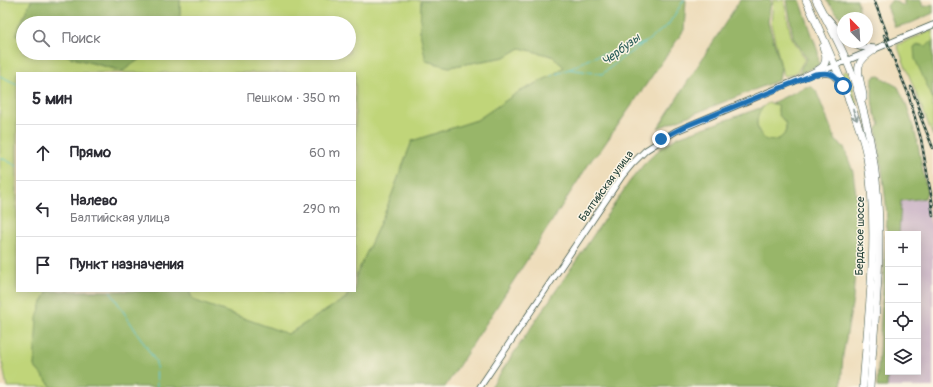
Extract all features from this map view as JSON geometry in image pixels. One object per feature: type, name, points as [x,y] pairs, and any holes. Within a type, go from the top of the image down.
[{"type":"highway","name":"Бердское шоссе","points":[[806,0],[836,66],[858,124],[867,156],[873,203],[873,253],[863,387]]},
{"type":"highway","name":"Бердское шоссе","points":[[816,0],[848,61],[861,102],[873,154],[878,203],[879,253],[870,387]]},
{"type":"highway","points":[[806,76],[821,69],[826,60],[815,19]]},
{"type":"highway","points":[[861,102],[864,95],[858,70],[859,64],[864,57],[874,50]]},
{"type":"main road","points":[[824,15],[837,29]]},
{"type":"main road","name":"Балтийская улица","points":[[480,387],[622,176],[639,157],[661,139],[686,126],[806,76],[836,66],[933,25]]},
{"type":"main road","points":[[863,48],[882,47]]},
{"type":"main road","points":[[815,74],[826,72],[832,74],[843,86]]},
{"type":"shaded area","points":[[925,198],[931,224],[933,225],[933,387],[887,387],[888,375],[921,375],[921,231],[899,231],[901,201]]},
{"type":"green space","points":[[0,0],[32,0],[24,16],[16,16],[16,60],[81,60],[122,71],[138,60],[356,60],[356,16],[180,16],[180,0],[421,0],[420,32],[426,61],[449,67],[505,57],[520,48],[552,56],[564,67],[551,76],[517,93],[477,120],[412,141],[386,210],[356,276],[356,72],[16,72],[16,292],[47,292],[42,302],[34,366],[52,387],[7,387],[0,352]]},
{"type":"green space","points":[[32,0],[180,0],[180,16],[24,16]]},
{"type":"green space","points":[[421,0],[686,0],[684,30],[600,151],[592,159],[445,387],[52,387],[34,366],[37,318],[42,302],[47,292],[189,292],[193,300],[288,334],[346,298],[349,292],[356,292],[356,276],[386,210],[412,141],[477,120],[517,93],[551,76],[564,67],[552,56],[520,48],[505,57],[449,67],[426,61],[420,32]]},
{"type":"green space","points":[[740,0],[771,0],[768,22],[781,67],[779,80],[658,128]]},
{"type":"green space","points":[[773,0],[784,0],[791,36],[805,59],[797,72],[786,76],[783,75],[771,24]]},
{"type":"green space","points":[[787,0],[800,0],[818,52],[819,65],[799,74],[807,59],[793,37]]},
{"type":"green space","points":[[826,0],[857,0],[860,12],[837,12],[837,14]]},
{"type":"green space","points":[[892,0],[904,6],[904,0],[921,0],[923,7],[933,4],[933,13],[911,23],[895,27],[887,6]]},
{"type":"green space","points":[[933,30],[933,40],[927,46],[919,45],[933,99],[933,136],[897,45]]},
{"type":"green space","points":[[933,40],[933,99],[915,59],[914,47],[919,45],[927,46]]},
{"type":"green space","points":[[81,60],[138,60],[123,71]]},
{"type":"green space","points":[[844,71],[848,72],[861,118],[860,119],[842,73]]},
{"type":"green space","points":[[877,75],[898,87],[907,106],[917,140],[927,192],[925,198],[901,201],[899,231],[886,231],[886,203],[877,128],[880,125],[875,114],[872,101],[873,78]]},
{"type":"green space","points":[[805,87],[812,87],[816,91],[836,141],[844,147],[853,172],[859,217],[853,299],[843,355],[841,387],[491,387],[630,181],[645,163],[661,148],[678,137],[763,107],[758,116],[758,129],[766,140],[770,141],[778,139],[782,137],[786,131],[786,127],[784,121],[778,114],[778,105],[772,103]]},
{"type":"green space","points":[[769,103],[778,105],[778,111],[786,127],[782,137],[774,142],[767,141],[762,137],[758,130],[757,123],[758,115],[762,108]]},
{"type":"green space","points":[[885,254],[885,375],[888,375],[887,387],[877,387]]},
{"type":"green space","points":[[189,292],[349,292],[346,298],[288,334],[193,300]]},
{"type":"waterway","name":"Чербузы","points":[[551,76],[569,69],[602,74],[668,25],[684,0]]},
{"type":"waterway","points":[[570,69],[594,57],[606,54],[620,55],[624,50],[645,43]]},
{"type":"waterway","points":[[0,76],[16,84]]},
{"type":"waterway","points":[[0,157],[16,165]]},
{"type":"waterway","points":[[111,292],[156,362],[157,387]]},
{"type":"railway","points":[[874,0],[889,39]]},
{"type":"railway","points":[[884,35],[908,93],[921,139],[933,206]]},
{"type":"railway","points":[[911,87],[923,117]]},
{"type":"railway","points":[[919,113],[933,148]]},
{"type":"railway","points":[[931,201],[933,216]]},
{"type":"route","points":[[661,139],[686,126],[806,76],[829,72],[835,76],[843,86]]}]
